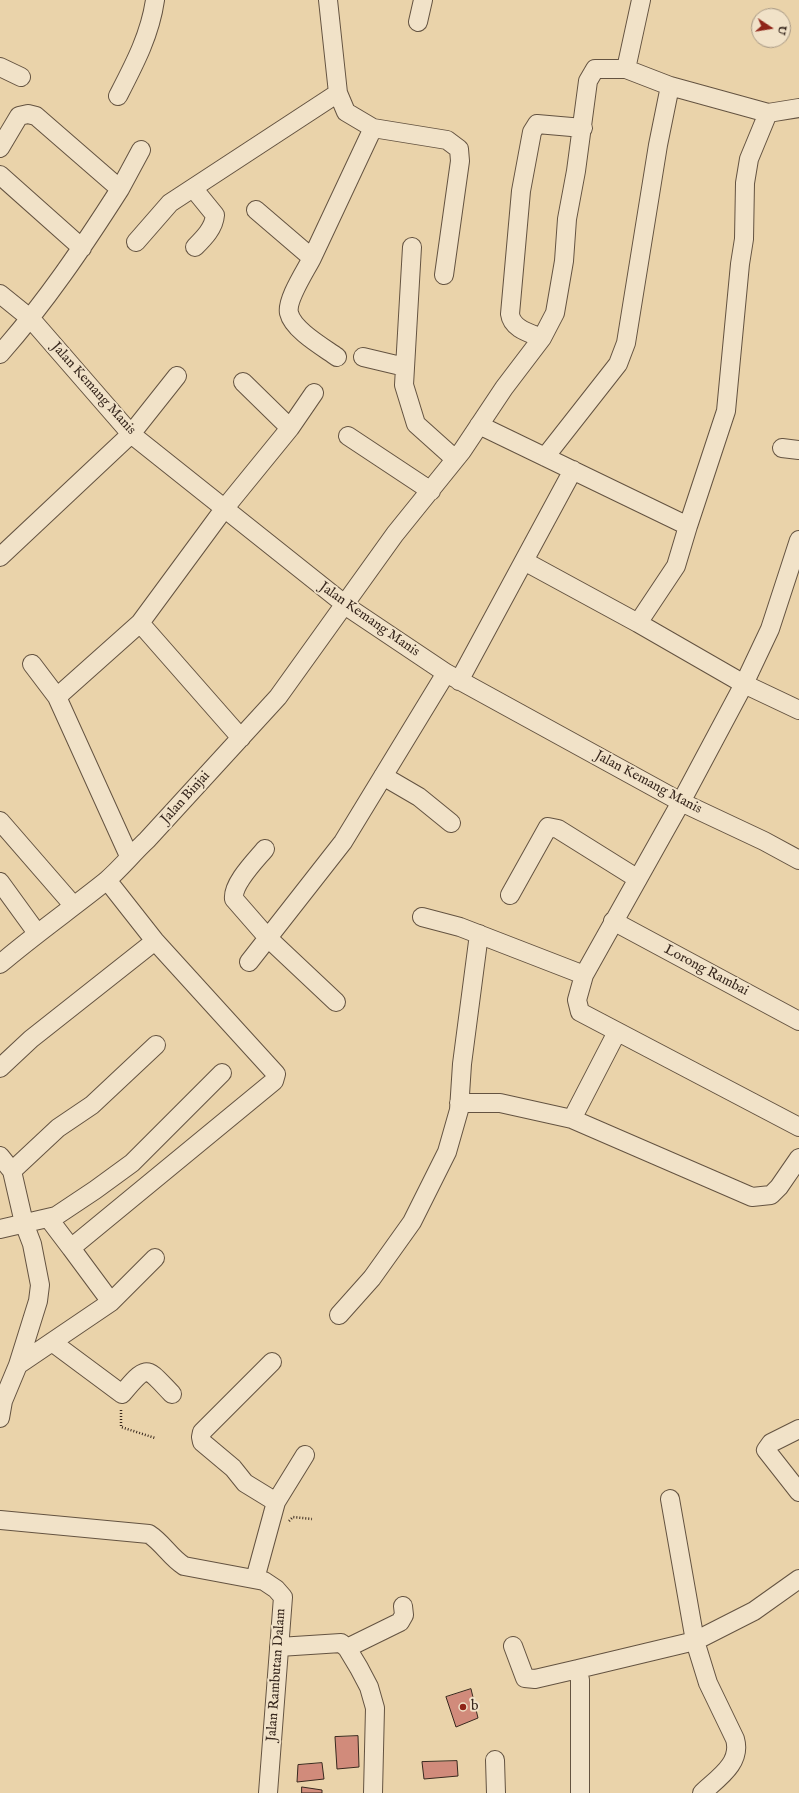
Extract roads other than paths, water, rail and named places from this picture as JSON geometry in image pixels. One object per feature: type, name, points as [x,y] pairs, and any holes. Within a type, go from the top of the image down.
[{"type":"street","points":[[118,96],[140,54],[153,14],[155,0]]},
{"type":"street","points":[[328,0],[338,93],[346,112],[373,128],[446,140],[459,149],[460,161],[444,275]]},
{"type":"street","points":[[418,22],[423,0]]},
{"type":"street","points":[[641,0],[626,69],[670,86],[768,113],[799,108]]},
{"type":"street","points":[[0,68],[21,77]]},
{"type":"street","name":"Jalan Binjai","points":[[0,964],[37,933],[107,880],[147,840],[278,697],[345,606],[395,534],[431,491],[455,459],[504,388],[542,338],[555,312],[564,261],[567,219],[583,128],[588,80],[591,72],[595,69],[626,69]]},
{"type":"street","points":[[545,457],[618,364],[626,344],[658,145],[670,86]]},
{"type":"street","points":[[136,242],[170,203],[338,93]]},
{"type":"street","points":[[638,623],[676,566],[726,411],[740,264],[744,239],[745,183],[749,159],[768,113]]},
{"type":"street","points":[[0,148],[20,116],[28,114],[36,116],[120,189]]},
{"type":"street","points":[[542,338],[514,325],[510,314],[521,191],[532,132],[537,124],[583,128]]},
{"type":"street","points":[[337,357],[295,324],[289,312],[292,298],[373,128]]},
{"type":"street","points":[[0,354],[31,319],[82,248],[120,189],[141,150]]},
{"type":"street","points":[[0,175],[82,248]]},
{"type":"street","points":[[193,188],[215,215],[215,220],[208,233],[195,247]]},
{"type":"street","points":[[256,210],[312,258]]},
{"type":"street","points":[[412,247],[404,385],[416,424],[455,459]]},
{"type":"street","name":"Jalan Kemang Manis","points":[[0,294],[31,319],[131,434],[345,606],[453,677],[681,802],[764,841],[799,860]]},
{"type":"street","points":[[363,357],[405,367]]},
{"type":"street","points":[[0,557],[131,434],[177,376]]},
{"type":"street","points":[[243,382],[290,428]]},
{"type":"street","points":[[57,697],[140,623],[224,509],[290,428],[314,393]]},
{"type":"street","points":[[479,425],[688,526]]},
{"type":"street","points":[[348,436],[431,491]]},
{"type":"street","points":[[249,962],[343,842],[383,776],[453,677],[524,561],[573,470]]},
{"type":"street","points":[[799,540],[770,629],[744,684],[681,802],[584,975],[577,1000],[580,1012],[799,1127]]},
{"type":"street","points":[[524,561],[638,623],[744,684],[799,710]]},
{"type":"street","points":[[140,623],[241,738]]},
{"type":"street","points":[[32,664],[57,697],[130,856]]},
{"type":"street","points":[[383,776],[419,797],[451,823]]},
{"type":"street","points":[[0,821],[73,905]]},
{"type":"street","points":[[510,895],[548,827],[558,829],[638,879]]},
{"type":"street","points":[[265,850],[242,878],[233,894],[236,904],[268,938],[336,1002]]},
{"type":"street","points":[[71,1248],[274,1081],[276,1074],[155,942],[107,880]]},
{"type":"street","points":[[0,882],[37,933]]},
{"type":"street","points":[[422,916],[460,927],[584,975]]},
{"type":"street","name":"Lorong Rambai","points":[[613,921],[799,1021]]},
{"type":"street","points":[[339,1315],[372,1278],[412,1222],[447,1152],[460,1103],[462,1064],[479,934]]},
{"type":"street","points":[[0,1068],[31,1040],[155,942]]},
{"type":"street","points":[[572,1119],[617,1032]]},
{"type":"street","points":[[12,1171],[58,1128],[92,1105],[156,1045]]},
{"type":"street","points":[[0,1229],[49,1219],[89,1194],[132,1163],[222,1073]]},
{"type":"street","points":[[460,1103],[500,1103],[572,1119],[752,1197],[771,1195],[779,1187],[799,1158]]},
{"type":"street","points":[[0,1156],[12,1171],[24,1223],[32,1244],[40,1285],[38,1301],[18,1365],[3,1401],[0,1418]]},
{"type":"street","points":[[49,1219],[111,1302]]},
{"type":"street","points":[[18,1365],[111,1302],[155,1258]]},
{"type":"street","points":[[52,1342],[122,1394],[138,1375],[145,1371],[150,1372],[172,1394]]},
{"type":"street","points":[[272,1362],[202,1432],[201,1438],[202,1442],[233,1468],[245,1483],[276,1502]]},
{"type":"street","points":[[799,1429],[771,1443],[766,1450],[799,1492]]},
{"type":"street","points":[[254,1579],[276,1502],[306,1455]]},
{"type":"street","points":[[670,1499],[695,1641],[708,1683],[738,1747],[735,1758],[726,1770],[702,1793]]},
{"type":"street","name":"Jalan Rambutan Dalam","points":[[0,1520],[149,1534],[158,1540],[175,1560],[184,1566],[264,1581],[276,1589],[283,1597],[268,1793]]},
{"type":"street","points":[[513,1646],[525,1678],[535,1679],[578,1669],[695,1641],[754,1612],[799,1579]]},
{"type":"street","points":[[347,1648],[400,1622],[404,1615],[403,1606]]},
{"type":"street","points":[[279,1647],[340,1643],[347,1648],[369,1686],[375,1708],[373,1793]]},
{"type":"street","points":[[578,1669],[580,1680],[580,1793]]},
{"type":"street","points":[[495,1760],[496,1793]]},
{"type":"place","name":"b","points":[[463,1707]]}]
